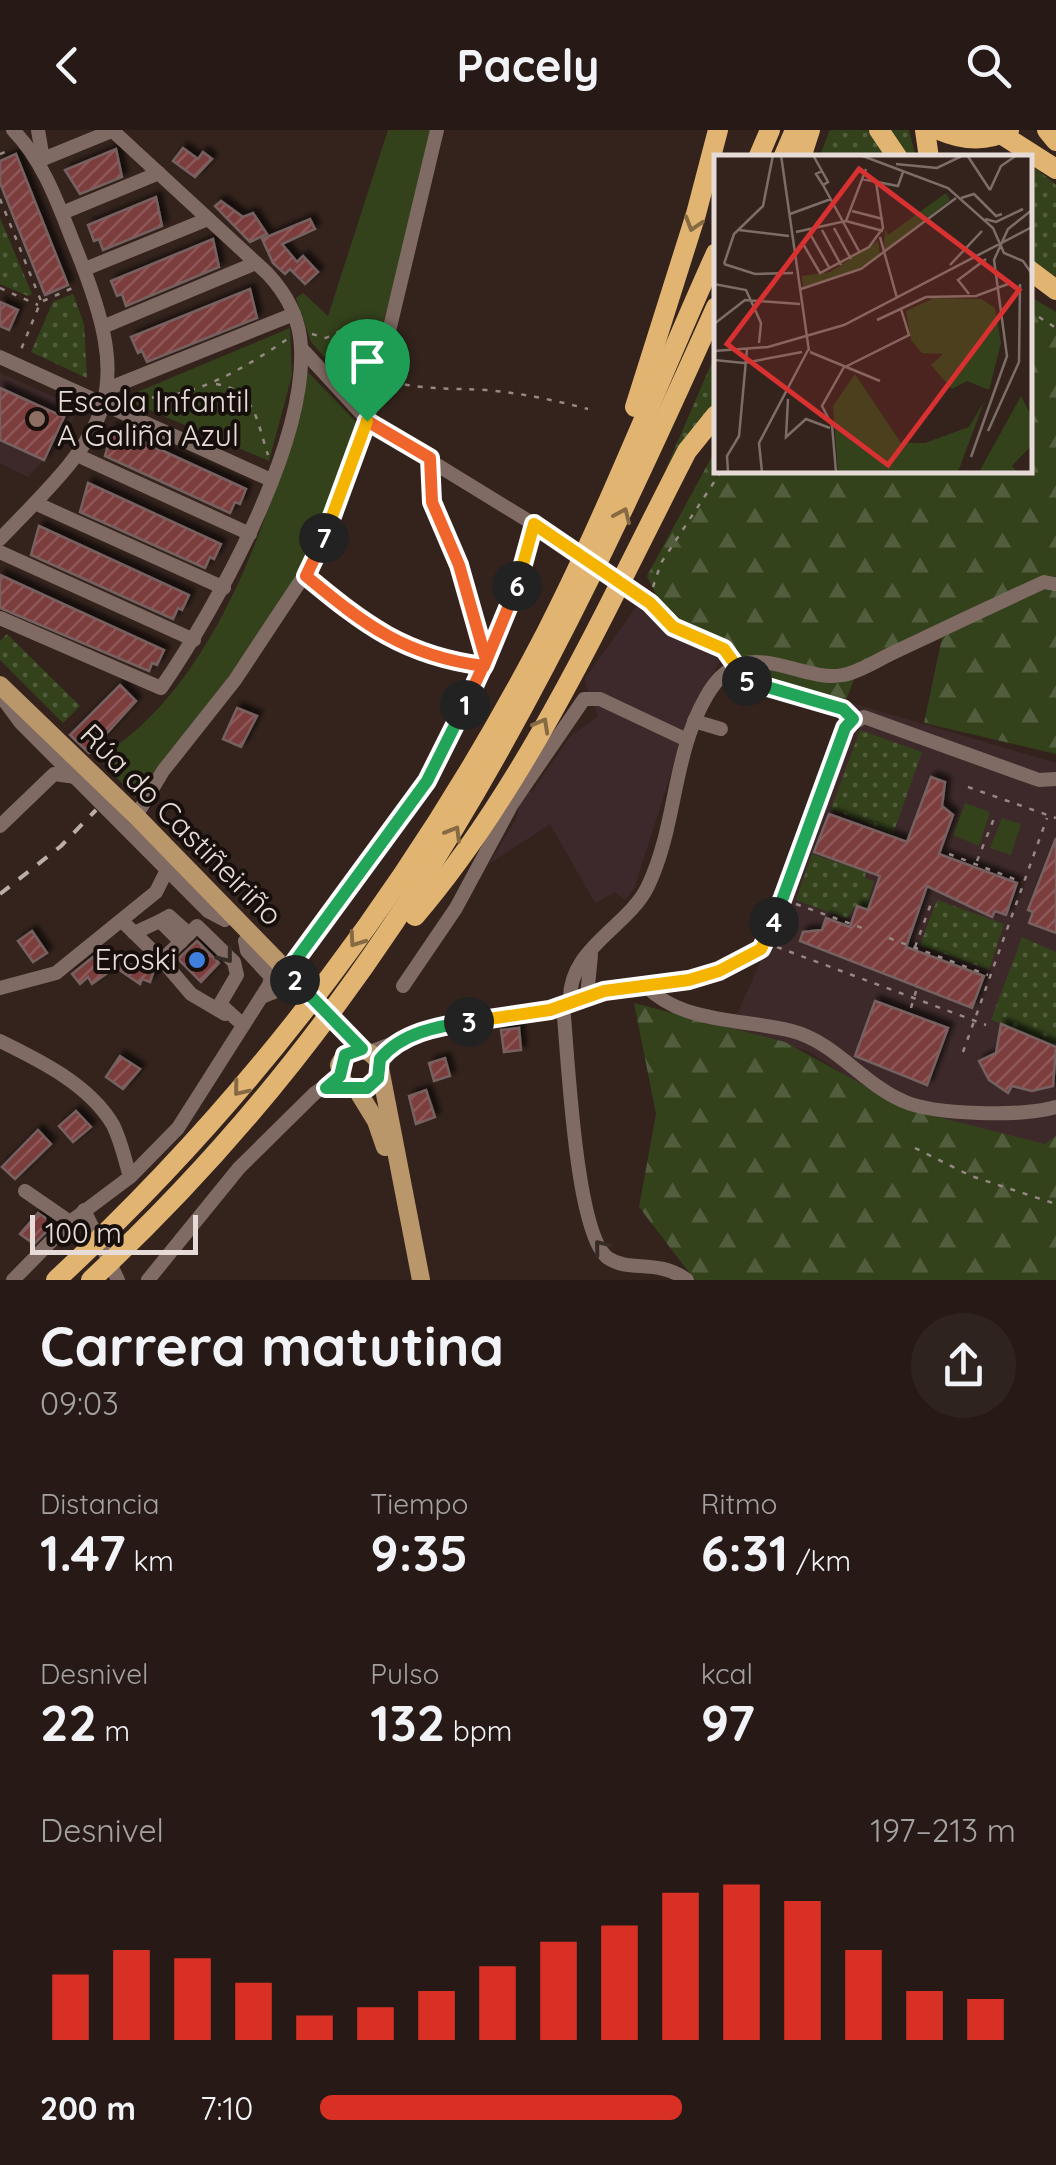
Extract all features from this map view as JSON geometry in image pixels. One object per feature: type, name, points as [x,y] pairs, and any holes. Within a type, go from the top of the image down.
[{"type":"highway","points":[[468,772],[554,597],[639,395],[718,130]]},
{"type":"highway","points":[[759,155],[770,130]]},
{"type":"highway","points":[[784,155],[795,130]]},
{"type":"highway","points":[[803,155],[810,130]]},
{"type":"highway","points":[[879,130],[896,155]]},
{"type":"highway","points":[[926,130],[929,155]]},
{"type":"highway","points":[[938,130],[963,139],[999,134],[1056,169]]},
{"type":"highway","points":[[1048,130],[1056,141]]},
{"type":"highway","points":[[967,155],[999,134]]},
{"type":"highway","points":[[56,1280],[178,1164],[296,1001],[322,988],[433,831],[548,628],[714,258]]},
{"type":"highway","points":[[1031,271],[1056,290]]},
{"type":"highway","points":[[340,1005],[427,878],[516,726],[620,524],[714,312]]},
{"type":"highway","points":[[92,1280],[197,1178],[447,879],[538,734],[687,452],[714,418]]},
{"type":"main road","name":"Rúa do Castiñeiriño","points":[[1,693],[136,816],[279,974],[367,1059]]},
{"type":"main road","name":"Rúa do Castiñeiriño","points":[[1,693],[245,941],[296,1001],[367,1059]]},
{"type":"main road","points":[[344,1086],[372,1086],[367,1059]]},
{"type":"main road","points":[[344,1086],[367,1059]]},
{"type":"main road","points":[[367,1059],[421,1280]]},
{"type":"main road","points":[[344,1086],[383,1138],[410,1280]]},
{"type":"street","points":[[0,130],[40,162]]},
{"type":"street","points":[[13,130],[40,162]]},
{"type":"street","points":[[0,538],[78,456],[105,396],[110,359],[105,326],[40,162],[35,130]]},
{"type":"street","points":[[0,618],[161,688],[194,640],[250,534],[271,480],[296,391],[298,342],[294,314],[276,284],[113,130],[40,162]]},
{"type":"street","points":[[136,816],[306,576],[367,421],[436,130]]},
{"type":"street","points":[[62,213],[159,174]]},
{"type":"street","points":[[84,277],[208,219]]},
{"type":"street","points":[[105,326],[256,263]]},
{"type":"street","points":[[105,396],[294,314]]},
{"type":"street","points":[[298,342],[367,421],[537,526],[650,603],[673,627],[724,649],[734,668],[749,683],[843,709],[853,719]]},
{"type":"street","points":[[0,357],[105,396],[271,480]]},
{"type":"street","points":[[78,456],[250,534]]},
{"type":"street","points":[[36,503],[224,588]]},
{"type":"street","points":[[0,552],[194,640]]},
{"type":"street","points":[[687,1280],[665,1267],[616,1262],[593,1240],[583,1203],[566,1004],[574,979],[592,950],[648,887],[669,824],[687,740],[712,686],[734,668],[758,660],[842,676],[1044,582],[1054,584]]},
{"type":"street","points":[[1,693],[53,756],[208,911],[224,920]]},
{"type":"street","points":[[404,986],[456,908],[512,804],[584,699],[600,699],[687,740]]},
{"type":"street","points":[[367,1059],[432,1028],[566,1004],[614,990],[706,976],[762,948],[845,728],[853,719],[864,717],[1039,780],[1056,779]]},
{"type":"street","points":[[694,721],[721,729]]},
{"type":"street","points":[[0,826],[54,774],[53,756]]},
{"type":"street","points":[[54,774],[76,777]]},
{"type":"street","points":[[156,892],[167,870]]},
{"type":"street","points":[[0,988],[56,973],[156,892],[179,882]]},
{"type":"street","points":[[134,933],[182,912],[180,943],[191,994],[243,1025]]},
{"type":"street","points":[[164,919],[180,943]]},
{"type":"street","points":[[122,920],[134,933],[180,943],[234,962],[237,975],[220,1004],[226,1014]]},
{"type":"street","points":[[245,941],[247,951],[279,974],[296,1001]]},
{"type":"street","points":[[587,996],[592,950]]},
{"type":"street","points":[[589,966],[614,990]]},
{"type":"street","points":[[14,1280],[70,1222],[130,1177],[178,1128],[279,974]]},
{"type":"street","points":[[646,986],[686,1009],[733,1022],[795,1032],[904,1102],[970,1112],[1036,1113],[1056,1107]]},
{"type":"street","points":[[264,996],[271,991],[296,1001]]},
{"type":"street","points":[[0,1041],[39,1060],[98,1106],[112,1123],[130,1177]]},
{"type":"street","points":[[148,1280],[239,1168],[344,1086]]},
{"type":"street","points":[[24,1191],[70,1222]]},
{"type":"street","points":[[84,1210],[118,1280]]},
{"type":"path","points":[[0,154],[10,150]]},
{"type":"path","points":[[0,200],[40,303]]},
{"type":"path","points":[[19,354],[40,303],[84,277]]},
{"type":"path","points":[[0,288],[40,303]]},
{"type":"path","points":[[1031,312],[1056,328]]},
{"type":"path","points":[[306,331],[326,338],[348,327]]},
{"type":"path","points":[[125,396],[146,398],[212,384],[298,342]]},
{"type":"path","points":[[376,378],[432,392],[483,390],[538,396],[588,409]]},
{"type":"path","points":[[212,384],[245,395],[272,461]]},
{"type":"path","points":[[430,458],[432,502],[459,565],[486,660]]},
{"type":"path","points":[[650,603],[661,563],[721,472]]},
{"type":"path","points":[[279,974],[427,781],[484,666],[526,564],[537,526]]},
{"type":"path","points":[[306,576],[360,623],[424,657],[484,666]]},
{"type":"path","points":[[968,786],[1056,821]]},
{"type":"path","points":[[976,862],[995,816]]},
{"type":"path","points":[[963,1052],[1047,818]]},
{"type":"path","points":[[949,854],[1024,883]]},
{"type":"path","points":[[916,947],[933,898]]},
{"type":"path","points":[[790,902],[865,929]]},
{"type":"path","points":[[888,938],[990,976]]},
{"type":"path","points":[[762,948],[986,1025]]},
{"type":"path","points":[[855,977],[858,969]]},
{"type":"path","points":[[911,1008],[916,990]]},
{"type":"path","points":[[914,1148],[970,1176],[1056,1204]]},
{"type":"shaded area","name":"Escola Infantil A Galiña Azul","points":[[0,373],[78,408],[62,440],[28,477],[0,463]]},
{"type":"shaded area","points":[[639,603],[667,632],[722,657],[686,726],[634,889],[625,900],[615,892],[595,903],[550,824],[489,864],[516,819],[521,797],[533,790],[570,737],[598,716],[584,680]]},
{"type":"shaded area","points":[[845,701],[1056,763],[1056,1160],[891,1105],[808,1051],[730,1031],[762,958],[754,947]]},
{"type":"green space","points":[[388,130],[435,130],[364,395],[360,397],[311,342],[296,298],[303,293],[328,316]]},
{"type":"green space","points":[[830,130],[909,130],[915,155],[820,155]]},
{"type":"green space","points":[[1031,164],[1056,185],[1056,277],[1031,259]]},
{"type":"green space","points":[[0,218],[32,294],[28,296],[0,284]]},
{"type":"green space","points":[[73,294],[84,324],[87,378],[31,352],[53,302]]},
{"type":"green space","points":[[1031,297],[1056,312],[1056,754],[924,723],[942,638],[855,677],[846,700],[760,682],[668,619],[647,576],[714,453],[714,472],[1031,472]]},
{"type":"green space","points":[[290,328],[292,375],[269,461],[131,402],[130,395]]},
{"type":"green space","points":[[714,358],[714,404],[665,471]]},
{"type":"green space","points":[[308,372],[358,424],[304,571],[140,802],[98,758],[140,726],[178,686],[209,638],[260,532]]},
{"type":"green space","points":[[7,634],[80,706],[63,723],[0,660],[0,641]]},
{"type":"green space","points":[[860,730],[922,752],[893,834],[831,809]]},
{"type":"green space","points":[[965,803],[990,812],[979,846],[953,835]]},
{"type":"green space","points":[[1002,818],[1021,824],[1011,855],[990,848]]},
{"type":"green space","points":[[812,854],[866,872],[865,878],[874,881],[868,902],[879,906],[879,913],[855,906],[847,919],[796,900]]},
{"type":"green space","points":[[937,900],[1004,924],[989,970],[920,945]]},
{"type":"green space","points":[[1022,937],[1056,952],[1056,1045],[991,1020]]},
{"type":"green space","points":[[634,1003],[785,1042],[907,1109],[1045,1144],[1056,1136],[1056,1280],[695,1280],[639,1207],[656,1114]]},
{"type":"building","points":[[183,148],[198,159],[203,152],[212,159],[195,177],[173,161]]},
{"type":"building","points":[[116,149],[122,177],[80,194],[65,170]]},
{"type":"building","points":[[16,154],[68,285],[45,295],[0,183],[0,161]]},
{"type":"building","points":[[156,197],[162,226],[103,250],[99,239],[94,241],[88,225]]},
{"type":"building","points":[[221,201],[243,217],[253,213],[267,234],[250,242],[215,206]]},
{"type":"building","points":[[310,219],[315,229],[282,244],[297,262],[303,256],[318,272],[305,284],[290,269],[285,274],[273,263],[262,239]]},
{"type":"building","points":[[213,239],[219,267],[126,306],[122,294],[117,296],[111,281]]},
{"type":"building","points":[[250,289],[257,318],[147,362],[142,351],[138,353],[131,337]]},
{"type":"building","points":[[0,302],[18,310],[9,330],[0,326]]},
{"type":"building","points":[[0,388],[64,417],[44,460],[0,440]]},
{"type":"building","points":[[113,428],[246,489],[240,504],[235,502],[230,513],[105,456]]},
{"type":"building","points":[[88,483],[221,544],[214,559],[210,557],[205,568],[80,512]]},
{"type":"building","points":[[39,526],[189,595],[182,610],[178,608],[173,619],[31,555]]},
{"type":"building","points":[[0,575],[164,650],[157,665],[152,663],[149,671],[0,608]]},
{"type":"building","points":[[120,685],[136,701],[89,753],[70,735]]},
{"type":"building","points":[[237,708],[257,716],[241,747],[223,739]]},
{"type":"building","points":[[931,777],[945,782],[942,806],[953,815],[939,854],[1017,883],[1006,915],[995,911],[992,917],[927,886],[906,947],[984,976],[972,1008],[800,941],[803,932],[822,930],[826,918],[850,927],[857,906],[868,910],[880,876],[814,852],[829,814],[907,842]]},
{"type":"building","points":[[1056,838],[1056,933],[1029,923],[1033,912],[1028,910]]},
{"type":"building","points":[[32,931],[47,953],[33,962],[18,941]]},
{"type":"building","name":"Eroski","points":[[197,941],[219,963],[201,982],[178,959]]},
{"type":"building","points":[[143,956],[149,962],[146,970],[153,973],[150,982],[142,979],[140,984],[118,969],[121,961],[138,967]]},
{"type":"building","points":[[93,957],[106,974],[92,984],[88,977],[80,984],[72,974]]},
{"type":"building","points":[[875,1001],[948,1028],[927,1085],[855,1056]]},
{"type":"building","points":[[1001,1024],[1056,1047],[1053,1086],[1032,1091],[1012,1086],[1008,1093],[989,1080],[979,1061],[996,1053]]},
{"type":"building","points":[[519,1028],[521,1050],[504,1052],[501,1030]]},
{"type":"building","points":[[120,1056],[140,1069],[123,1089],[106,1077]]},
{"type":"building","points":[[445,1058],[450,1076],[434,1081],[429,1063]]},
{"type":"building","points":[[426,1090],[435,1117],[416,1124],[409,1096]]},
{"type":"building","points":[[76,1111],[91,1127],[73,1142],[59,1126]]},
{"type":"building","points":[[38,1130],[51,1144],[15,1179],[2,1167]]},
{"type":"building","points":[[38,1213],[54,1224],[34,1244],[20,1234]]},
{"type":"railway","points":[[0,894],[61,846],[96,810]]},
{"type":"place","name":"Escola Infantil A Galiña Azul","points":[[37,419]]},
{"type":"place","name":"Eroski","points":[[197,960]]},
{"type":"route","points":[[367,421],[306,576],[360,623],[424,657],[484,666],[526,564],[534,524],[650,603],[673,627],[719,645],[749,683],[847,710],[853,719],[846,724],[766,943],[758,952],[689,980],[604,991],[545,1011],[432,1028],[383,1054],[375,1082],[357,1090],[326,1088],[340,1076],[339,1065],[345,1055],[362,1049],[287,972],[427,781],[441,758],[484,666],[486,660],[459,565],[439,526],[432,502],[430,458],[367,421]]}]
